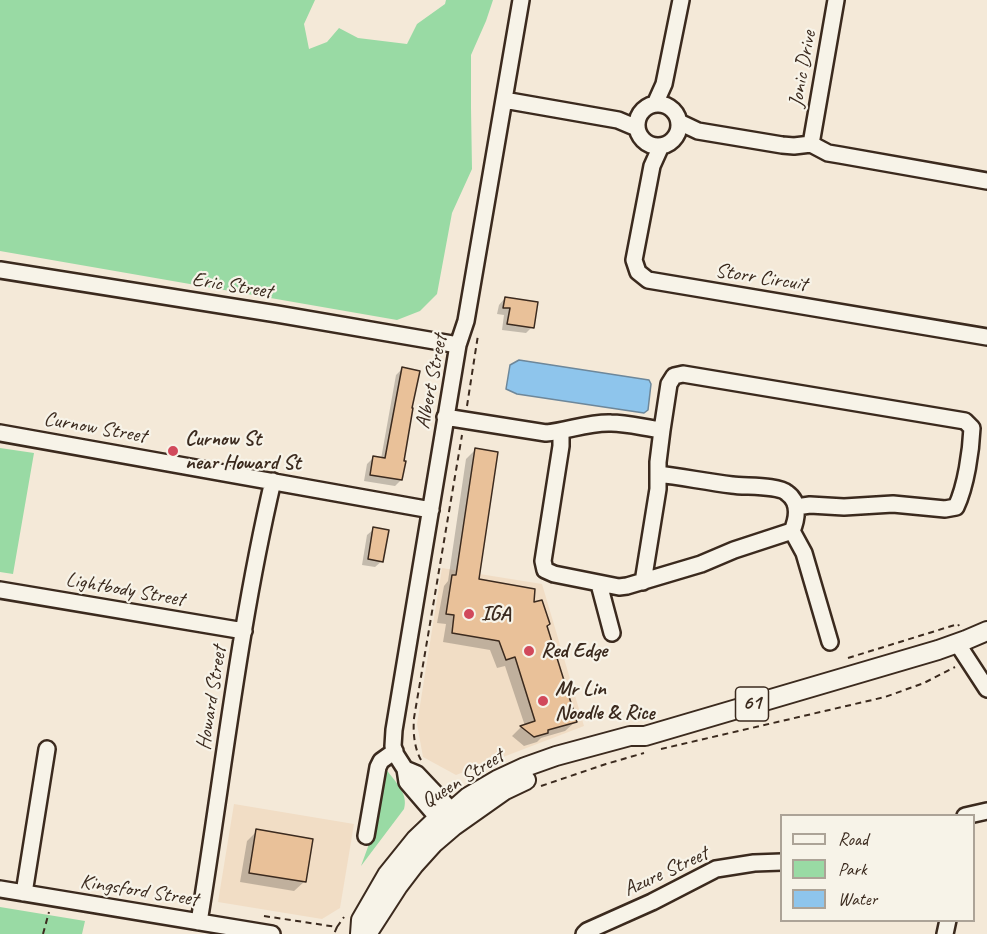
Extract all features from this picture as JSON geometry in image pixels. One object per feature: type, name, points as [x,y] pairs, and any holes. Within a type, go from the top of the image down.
[{"type":"main road","name":"Queen Street","points":[[360,934],[361,920],[387,875],[416,839],[448,818],[505,790],[560,767],[632,745],[645,736],[957,644],[987,631]]},
{"type":"main road","name":"Queen Street","points":[[367,934],[414,866],[433,844],[448,818]]},
{"type":"street","name":"Albert Street","points":[[448,818],[407,782],[405,769],[393,746],[394,730],[445,417],[458,345],[466,321],[521,0]]},
{"type":"street","points":[[661,105],[681,0]]},
{"type":"street","name":"Jonic Drive","points":[[811,144],[836,0]]},
{"type":"street","points":[[504,100],[638,122]]},
{"type":"street","points":[[661,105],[677,115],[678,128],[668,144],[655,145],[639,135],[638,122],[643,110],[661,105]]},
{"type":"street","points":[[678,128],[782,146],[811,144],[828,153],[987,181]]},
{"type":"street","name":"Storr Circuit","points":[[655,145],[634,260],[638,272],[648,280],[987,337]]},
{"type":"street","name":"Eric Street","points":[[0,270],[458,345]]},
{"type":"street","points":[[643,582],[658,489],[658,462],[662,430],[669,384],[674,376],[683,374],[965,422],[972,428],[961,495],[956,507],[945,509],[893,504],[796,507]]},
{"type":"street","points":[[445,417],[546,433],[610,423],[662,430]]},
{"type":"street","points":[[561,432],[561,446],[543,561],[545,570],[554,574],[619,587],[701,564],[734,550],[792,531]]},
{"type":"street","name":"Curnow Street","points":[[0,433],[431,510]]},
{"type":"street","points":[[658,474],[786,491],[793,498],[796,507],[796,520],[792,531],[804,553],[830,642]]},
{"type":"street","name":"Howard Street","points":[[198,922],[244,631],[273,481]]},
{"type":"street","points":[[599,584],[612,633]]},
{"type":"street","name":"Lightbody Street","points":[[0,590],[244,631]]},
{"type":"street","points":[[957,644],[987,689]]},
{"type":"street","points":[[24,892],[47,749]]},
{"type":"street","points":[[366,836],[378,767],[381,761],[395,751]]},
{"type":"street","name":"Azure Street","points":[[584,934],[587,930],[609,928],[652,902],[716,869],[754,863],[780,862]]},
{"type":"street","name":"Kingsford Street","points":[[0,889],[272,934]]},
{"type":"path","points":[[540,786],[641,754],[885,697],[969,661]]},
{"type":"path","points":[[49,934],[43,933],[52,897]]},
{"type":"path","points":[[264,916],[337,927],[334,934]]},
{"type":"shaded area","points":[[442,568],[542,584],[584,726],[456,775],[423,757],[417,724]]},
{"type":"shaded area","points":[[234,804],[354,824],[340,908],[322,919],[218,902]]},
{"type":"green space","points":[[0,0],[315,0],[304,24],[309,49],[327,42],[339,28],[358,38],[407,44],[417,24],[445,4],[446,0],[493,0],[471,55],[472,169],[452,213],[437,294],[420,311],[397,320],[0,251]]},
{"type":"green space","points":[[0,448],[34,453],[13,574],[0,572]]},
{"type":"green space","points":[[386,769],[403,792],[404,809],[361,866],[373,833]]},
{"type":"green space","points":[[0,907],[85,921],[82,934],[0,934]]},
{"type":"water","points":[[519,360],[649,380],[651,384],[648,410],[644,413],[517,394],[506,389],[510,365]]},
{"type":"building","points":[[505,297],[538,302],[534,328],[507,324],[510,308],[503,308]]},
{"type":"building","points":[[402,367],[420,371],[412,408],[402,480],[370,475],[373,456],[385,458]]},
{"type":"building","name":"Red Edge","points":[[475,448],[498,452],[479,579],[535,589],[534,602],[542,600],[550,624],[547,626],[577,722],[548,730],[548,733],[534,737],[520,726],[535,721],[515,657],[506,660],[499,641],[452,633],[454,615],[446,614],[452,575],[456,575]]},
{"type":"building","points":[[373,527],[389,530],[383,562],[368,559]]},
{"type":"building","points":[[256,829],[313,839],[306,882],[249,873]]},
{"type":"place","name":"Curnow St near Howard St","points":[[173,451]]},
{"type":"place","name":"IGA","points":[[469,614]]},
{"type":"place","name":"Red Edge","points":[[529,651]]},
{"type":"place","name":"Mr Lin Noodle & Rice","points":[[543,701]]}]
